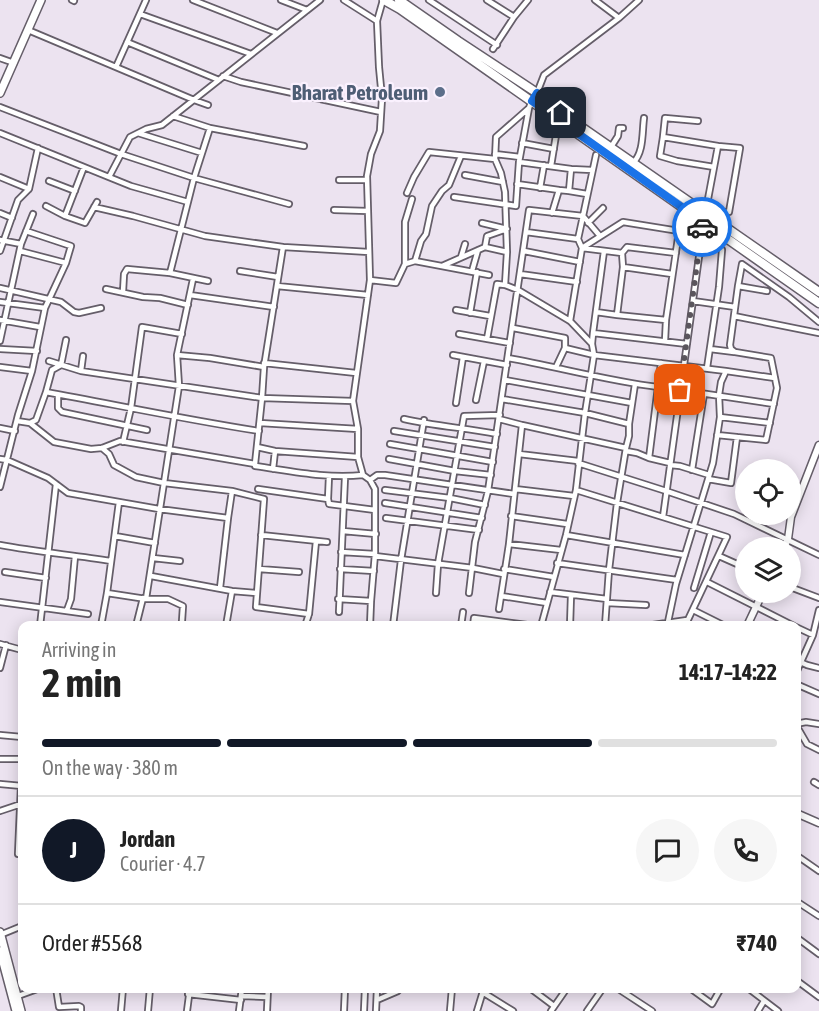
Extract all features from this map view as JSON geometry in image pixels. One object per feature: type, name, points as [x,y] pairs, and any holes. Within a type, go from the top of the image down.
[{"type":"highway","points":[[383,0],[400,9],[530,105],[819,292]]},
{"type":"highway","points":[[399,0],[537,93],[819,303]]},
{"type":"main road","points":[[0,93],[41,0]]},
{"type":"main road","points":[[0,934],[2,954],[18,996],[21,1011]]},
{"type":"main road","points":[[12,984],[16,1011]]},
{"type":"street","points":[[116,67],[146,0]]},
{"type":"street","points":[[281,0],[307,10]]},
{"type":"street","points":[[109,177],[130,137],[146,129],[162,125],[320,0]]},
{"type":"street","points":[[344,0],[377,21]]},
{"type":"street","points":[[370,621],[376,534],[375,489],[370,480],[363,475],[358,458],[358,429],[353,400],[370,280],[367,180],[371,154],[380,131],[382,98],[377,21],[383,0]]},
{"type":"street","points":[[429,0],[495,47],[528,0]]},
{"type":"street","points":[[487,0],[514,17]]},
{"type":"street","points":[[595,0],[619,18]]},
{"type":"street","points":[[505,285],[507,229],[505,192],[495,157],[496,137],[530,105],[544,75],[639,0]]},
{"type":"street","points":[[197,1],[277,33]]},
{"type":"street","points":[[140,14],[251,54]]},
{"type":"street","points":[[28,30],[208,105]]},
{"type":"street","points":[[127,42],[221,78],[381,112]]},
{"type":"street","points":[[0,58],[14,63]]},
{"type":"street","points":[[516,206],[522,143],[530,105]]},
{"type":"street","points":[[0,107],[121,154],[194,178],[289,204]]},
{"type":"street","points":[[173,116],[210,128],[304,146]]},
{"type":"street","points":[[633,163],[638,158],[641,148],[644,118]]},
{"type":"street","points":[[698,122],[665,118],[660,156],[677,161],[714,166]]},
{"type":"street","points":[[170,273],[194,178],[210,128]]},
{"type":"street","points":[[611,147],[618,136],[619,128],[623,128]]},
{"type":"street","points":[[551,166],[557,129]]},
{"type":"street","points":[[0,133],[131,186],[188,202]]},
{"type":"street","points":[[138,133],[202,153]]},
{"type":"street","points":[[663,137],[740,148],[729,212],[722,212],[708,201]]},
{"type":"street","points":[[522,143],[554,149]]},
{"type":"street","points":[[663,517],[704,218],[718,146]]},
{"type":"street","points":[[0,251],[18,200],[29,189],[38,148]]},
{"type":"street","points":[[407,194],[429,152],[520,159],[544,165],[592,170]]},
{"type":"street","points":[[570,321],[582,248],[578,238],[596,155]]},
{"type":"street","points":[[415,261],[421,241],[426,234],[432,206],[449,184],[461,156]]},
{"type":"street","points":[[540,188],[544,165]]},
{"type":"street","points":[[65,216],[84,167]]},
{"type":"street","points":[[568,191],[571,169]]},
{"type":"street","points":[[465,176],[503,182]]},
{"type":"street","points":[[0,177],[29,189]]},
{"type":"street","points":[[339,180],[367,180]]},
{"type":"street","points":[[49,181],[75,190]]},
{"type":"street","points":[[518,184],[587,194]]},
{"type":"street","points":[[552,213],[559,190]]},
{"type":"street","points":[[454,197],[505,204],[529,210],[583,216],[600,236]]},
{"type":"street","points":[[370,280],[396,283],[405,264],[405,222],[412,199]]},
{"type":"street","points":[[46,206],[85,223],[95,205],[205,237],[283,247],[369,252]]},
{"type":"street","points":[[588,223],[603,208]]},
{"type":"street","points":[[333,210],[368,211]]},
{"type":"street","points":[[469,593],[476,542],[491,475],[529,210]]},
{"type":"street","points":[[0,213],[12,218]]},
{"type":"street","points":[[0,341],[2,321],[21,244],[33,214]]},
{"type":"street","points":[[582,248],[623,222],[702,235]]},
{"type":"street","points":[[482,223],[507,229]]},
{"type":"street","points":[[485,247],[487,236],[507,229]]},
{"type":"street","points":[[0,487],[32,371],[45,308],[66,263],[71,246],[26,231]]},
{"type":"street","points":[[664,342],[679,231]]},
{"type":"street","points":[[526,232],[578,238]]},
{"type":"street","points":[[2,241],[21,244]]},
{"type":"street","points":[[461,257],[465,244]]},
{"type":"street","points":[[255,464],[264,365],[283,247]]},
{"type":"street","points":[[442,266],[485,247],[507,252]]},
{"type":"street","points":[[617,315],[623,267],[622,253],[627,247],[676,253]]},
{"type":"street","points":[[582,248],[622,253]]},
{"type":"street","points":[[470,312],[478,250]]},
{"type":"street","points":[[707,368],[722,250]]},
{"type":"street","points":[[20,251],[66,263]]},
{"type":"street","points":[[524,251],[580,262]]},
{"type":"street","points":[[542,621],[576,490],[594,355],[593,333],[604,251]]},
{"type":"street","points":[[405,264],[415,261],[489,275]]},
{"type":"street","points":[[735,352],[730,349],[730,345],[742,264],[789,297],[819,322]]},
{"type":"street","points":[[623,267],[672,274]]},
{"type":"street","points":[[123,292],[124,274],[127,269],[170,273],[208,281]]},
{"type":"street","points":[[240,271],[278,277]]},
{"type":"street","points":[[520,274],[577,282]]},
{"type":"street","points":[[138,621],[151,576],[159,509],[179,386],[177,355],[193,279]]},
{"type":"street","points":[[487,339],[496,284],[518,290],[570,321],[592,344]]},
{"type":"street","points":[[277,286],[368,295]]},
{"type":"street","points":[[738,286],[767,291]]},
{"type":"street","points":[[0,288],[50,298],[79,313],[101,308]]},
{"type":"street","points":[[106,289],[188,305]]},
{"type":"street","points":[[190,295],[274,307]]},
{"type":"street","points":[[693,301],[735,307]]},
{"type":"street","points":[[0,302],[45,308]]},
{"type":"street","points":[[456,310],[490,315]]},
{"type":"street","points":[[596,312],[666,321]]},
{"type":"street","points":[[734,316],[819,333]]},
{"type":"street","points":[[2,321],[40,327]]},
{"type":"street","points":[[123,442],[131,408],[142,327],[182,334]]},
{"type":"street","points":[[513,328],[565,338],[565,348],[556,367]]},
{"type":"street","points":[[593,333],[687,344]]},
{"type":"street","points":[[459,334],[510,343]]},
{"type":"street","points":[[30,423],[36,420],[52,370],[61,365],[66,340]]},
{"type":"street","points":[[565,348],[594,355],[775,378]]},
{"type":"street","points":[[0,349],[37,351]]},
{"type":"street","points":[[710,349],[771,358],[777,388],[766,440],[717,435]]},
{"type":"street","points":[[177,355],[356,373]]},
{"type":"street","points":[[453,355],[484,361],[508,361],[556,367],[658,387]]},
{"type":"street","points":[[81,371],[83,356]]},
{"type":"street","points":[[456,402],[463,357]]},
{"type":"street","points":[[49,361],[81,371],[262,398],[353,400]]},
{"type":"street","points":[[476,400],[484,361]]},
{"type":"street","points":[[649,458],[661,363]]},
{"type":"street","points":[[0,368],[32,371]]},
{"type":"street","points":[[668,621],[677,580],[713,463],[720,417],[719,395],[726,371]]},
{"type":"street","points":[[505,380],[632,403]]},
{"type":"street","points":[[605,621],[612,543],[635,384]]},
{"type":"street","points":[[680,390],[774,404]]},
{"type":"street","points":[[46,392],[259,432]]},
{"type":"street","points":[[58,394],[58,408],[62,412],[147,430]]},
{"type":"street","points":[[692,470],[704,394]]},
{"type":"street","points":[[502,399],[585,413],[629,424]]},
{"type":"street","points":[[436,593],[438,564],[464,416],[499,417],[522,425],[626,449],[731,483],[737,437]]},
{"type":"street","points":[[720,417],[770,423]]},
{"type":"street","points":[[404,419],[497,434]]},
{"type":"street","points":[[17,421],[30,423],[54,442],[91,449],[102,448],[120,441],[273,469],[329,476],[363,475]]},
{"type":"street","points":[[394,621],[409,506],[424,422]]},
{"type":"street","points":[[260,423],[358,429]]},
{"type":"street","points":[[499,609],[509,544],[522,425]]},
{"type":"street","points":[[0,428],[15,431]]},
{"type":"street","points":[[394,431],[495,447]]},
{"type":"street","points":[[390,444],[492,462]]},
{"type":"street","points":[[788,537],[791,517],[819,445]]},
{"type":"street","points":[[257,447],[276,451],[358,458]]},
{"type":"street","points":[[102,448],[109,454],[114,465],[136,477],[164,483],[232,491],[264,500],[256,607],[309,614]]},
{"type":"street","points":[[273,469],[276,451]]},
{"type":"street","points":[[519,454],[578,462],[734,514],[784,537]]},
{"type":"street","points":[[0,459],[48,478],[68,493],[228,518]]},
{"type":"street","points":[[389,459],[491,475]]},
{"type":"street","points":[[370,480],[377,475],[488,491],[574,496]]},
{"type":"street","points":[[329,476],[329,504],[375,510]]},
{"type":"street","points":[[339,612],[345,477]]},
{"type":"street","points":[[40,621],[56,484]]},
{"type":"street","points":[[258,489],[328,498]]},
{"type":"street","points":[[385,490],[485,505]]},
{"type":"street","points":[[576,490],[727,537],[687,621]]},
{"type":"street","points":[[220,588],[232,491]]},
{"type":"street","points":[[101,621],[119,502]]},
{"type":"street","points":[[385,503],[482,518]]},
{"type":"street","points":[[511,516],[567,524]]},
{"type":"street","points":[[386,518],[479,530]]},
{"type":"street","points":[[343,531],[376,534]]},
{"type":"street","points":[[694,588],[711,532]]},
{"type":"street","points":[[261,535],[327,542]]},
{"type":"street","points":[[566,535],[685,555]]},
{"type":"street","points":[[115,536],[155,543]]},
{"type":"street","points":[[307,621],[316,541]]},
{"type":"street","points":[[0,544],[111,561]]},
{"type":"street","points":[[509,544],[561,550]]},
{"type":"street","points":[[801,546],[819,555]]},
{"type":"street","points":[[341,552],[554,577]]},
{"type":"street","points":[[67,610],[71,599],[75,556]]},
{"type":"street","points":[[719,556],[735,563]]},
{"type":"street","points":[[153,558],[180,561]]},
{"type":"street","points":[[557,563],[677,580]]},
{"type":"street","points":[[259,569],[299,573]]},
{"type":"street","points":[[340,569],[374,572]]},
{"type":"street","points":[[5,572],[46,578]]},
{"type":"street","points":[[151,576],[232,591],[257,592]]},
{"type":"street","points":[[707,582],[784,621]]},
{"type":"street","points":[[227,621],[232,591]]},
{"type":"street","points":[[801,591],[819,598]]},
{"type":"street","points":[[550,592],[646,605]]},
{"type":"street","points":[[107,593],[168,599],[183,606],[182,621]]},
{"type":"street","points":[[570,621],[571,595]]},
{"type":"street","points":[[501,596],[547,603]]},
{"type":"street","points":[[338,599],[371,601]]},
{"type":"street","points":[[0,602],[88,614]]},
{"type":"street","points":[[749,621],[757,603]]},
{"type":"street","points":[[693,610],[714,621]]},
{"type":"street","points":[[462,621],[463,612]]},
{"type":"street","points":[[801,657],[813,635],[818,614]]},
{"type":"street","points":[[474,621],[474,618],[497,621]]},
{"type":"street","points":[[801,629],[813,635]]},
{"type":"street","points":[[0,668],[3,645],[18,649]]},
{"type":"street","points":[[801,662],[819,668]]},
{"type":"street","points":[[801,686],[819,694]]},
{"type":"street","points":[[801,723],[819,724]]},
{"type":"street","points":[[801,733],[807,744],[819,750]]},
{"type":"street","points":[[0,735],[18,737]]},
{"type":"street","points":[[0,759],[18,759]]},
{"type":"street","points":[[0,784],[18,786]]},
{"type":"street","points":[[0,811],[18,805]]},
{"type":"street","points":[[801,815],[819,823]]},
{"type":"street","points":[[801,858],[819,871]]},
{"type":"street","points":[[801,903],[819,916]]},
{"type":"street","points":[[0,934],[18,927]]},
{"type":"street","points":[[801,941],[819,954]]},
{"type":"street","points":[[801,984],[819,997]]},
{"type":"street","points":[[18,996],[26,993]]},
{"type":"street","points":[[56,993],[59,1007],[79,1006],[81,1011]]},
{"type":"street","points":[[121,1011],[123,993]]},
{"type":"street","points":[[148,1011],[150,993]]},
{"type":"street","points":[[187,1011],[189,993]]},
{"type":"street","points":[[204,993],[241,998],[267,998]]},
{"type":"street","points":[[239,1011],[242,993]]},
{"type":"street","points":[[267,1011],[268,993]]},
{"type":"street","points":[[344,1011],[345,993]]},
{"type":"street","points":[[364,1011],[365,993]]},
{"type":"street","points":[[376,1011],[377,993]]},
{"type":"street","points":[[377,1000],[393,993]]},
{"type":"street","points":[[450,1011],[452,993]]},
{"type":"street","points":[[477,1011],[483,993]]},
{"type":"street","points":[[487,993],[513,1011]]},
{"type":"street","points":[[535,993],[553,1009],[564,993]]},
{"type":"street","points":[[587,1011],[600,993]]},
{"type":"street","points":[[625,993],[652,1011]]},
{"type":"street","points":[[697,993],[712,1004],[718,993]]},
{"type":"street","points":[[754,993],[778,1011]]},
{"type":"street","points":[[758,1011],[764,1001]]},
{"type":"way so far","points":[[680,390],[702,227]]},
{"type":"place","name":"Bharat Petroleum","points":[[440,92]]},
{"type":"route","points":[[561,113],[537,93],[532,101],[703,222],[702,227]]}]
